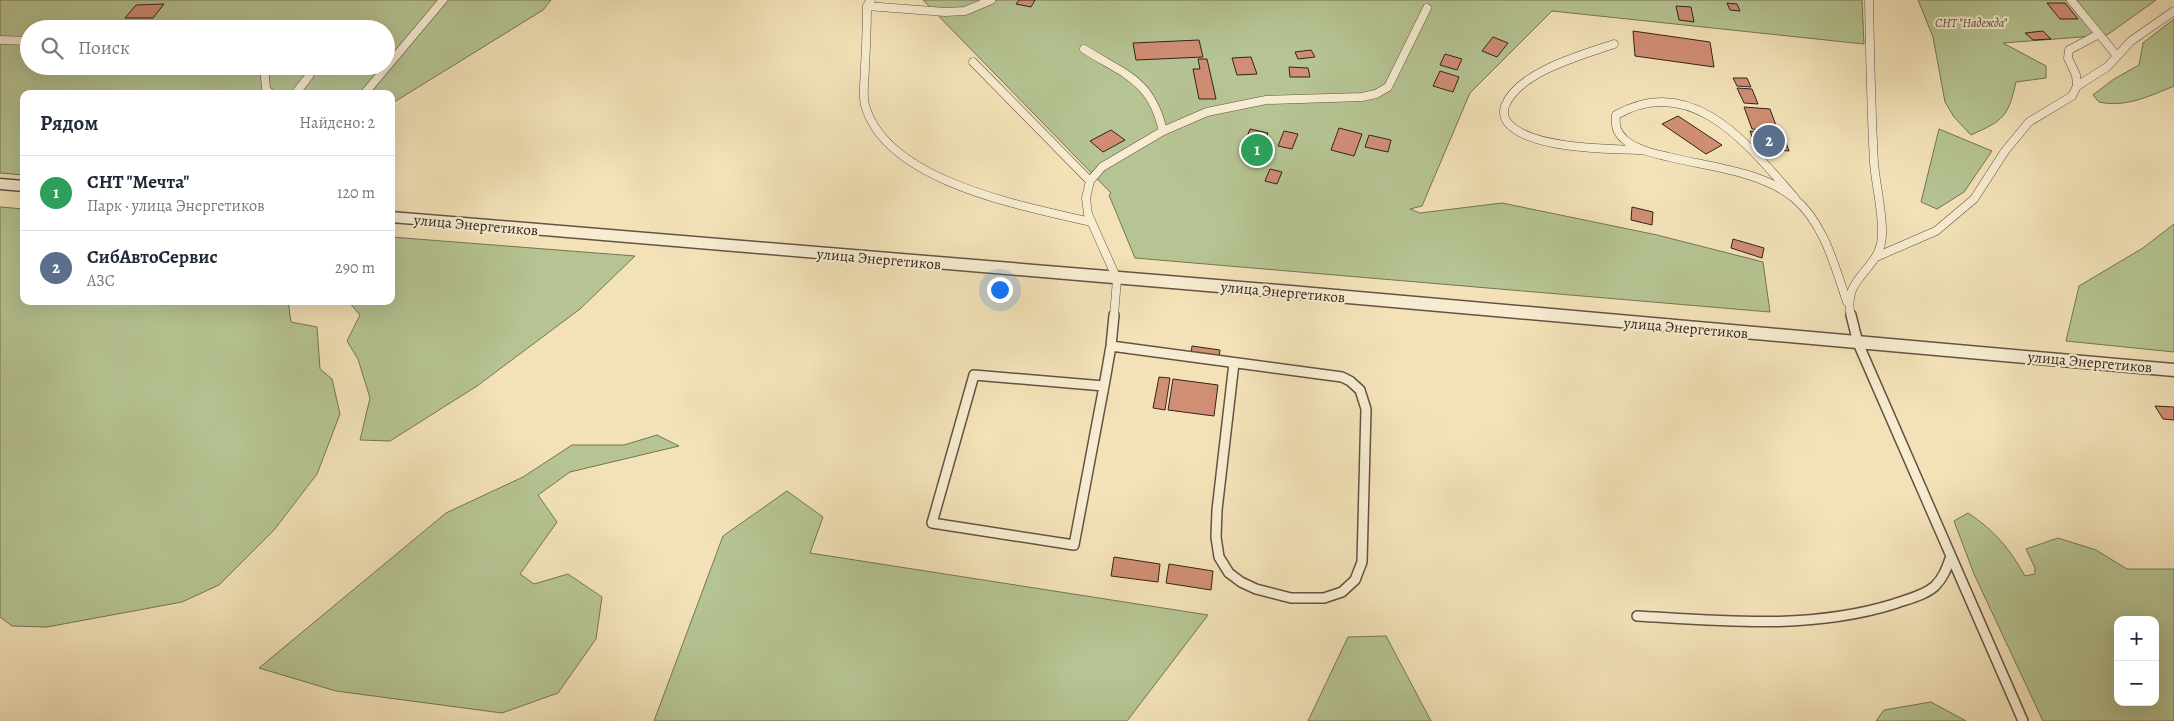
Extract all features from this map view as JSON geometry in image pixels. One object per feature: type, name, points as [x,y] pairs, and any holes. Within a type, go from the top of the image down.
[{"type":"street","points":[[0,184],[20,186]]},
{"type":"street","name":"улица Энергетиков","points":[[395,218],[1291,292],[2174,370]]},
{"type":"lane","points":[[395,57],[443,0]]},
{"type":"lane","points":[[990,0],[965,10],[945,12],[869,3],[865,104],[872,125],[887,144],[931,174],[970,190],[1026,207],[1091,222]]},
{"type":"lane","points":[[1848,304],[1850,292],[1876,257],[1882,236],[1871,110],[1869,0]]},
{"type":"lane","points":[[2071,0],[2117,56]]},
{"type":"lane","points":[[1104,386],[974,375],[932,523],[1074,545],[1112,346],[1117,279],[1091,222],[1086,198],[1090,182],[1102,167],[1184,120],[1234,105],[1266,100],[1362,97],[1376,94],[1388,87],[1427,8]]},
{"type":"lane","points":[[1876,257],[1936,231],[1974,199],[2005,151],[2029,122],[2072,96],[2077,86],[2107,67],[2131,42],[2174,11]]},
{"type":"lane","points":[[2077,86],[2076,75],[2068,58],[2068,50],[2098,34]]},
{"type":"lane","points":[[0,40],[20,41]]},
{"type":"lane","points":[[1614,44],[1562,62],[1534,75],[1514,92],[1504,105],[1504,116],[1510,126],[1530,136],[1576,147],[1644,151],[1753,178],[1779,188],[1795,198]]},
{"type":"lane","points":[[1084,49],[1142,85],[1154,99],[1160,114],[1162,131]]},
{"type":"lane","points":[[973,62],[1090,182]]},
{"type":"lane","points":[[265,75],[267,90]]},
{"type":"lane","points":[[298,90],[309,75]]},
{"type":"lane","points":[[367,90],[380,75]]},
{"type":"lane","points":[[1644,151],[1624,139],[1615,126],[1616,115],[1628,107],[1643,103],[1681,103],[1703,111],[1739,136],[1812,218],[1823,237],[1848,304],[1858,343],[2023,721]]},
{"type":"lane","points":[[1112,346],[1342,377],[1351,381],[1363,394],[1367,424],[1363,556],[1361,569],[1355,580],[1336,596],[1307,599],[1250,588],[1236,580],[1221,564],[1216,533],[1216,518],[1234,363]]},
{"type":"lane","points":[[1637,616],[1758,623],[1827,618],[1883,607],[1915,597],[1934,587],[1944,576],[1951,556]]},
{"type":"green space","points":[[0,0],[551,0],[543,10],[395,102],[395,90],[20,90],[20,175],[0,173]]},
{"type":"green space","points":[[923,0],[1862,0],[1864,44],[1552,11],[1470,93],[1422,206],[1410,209],[1420,213],[1502,203],[1657,235],[1763,262],[1770,312],[1135,258],[1109,195],[1111,193]]},
{"type":"green space","name":"СНТ \"Надежда\"","points":[[1918,0],[2156,0],[2107,35],[2003,43],[2046,66],[2046,78],[2016,82],[2010,103],[2003,116],[1998,121],[1971,135],[1954,117],[1945,102],[1933,37]]},
{"type":"green space","points":[[2174,19],[2174,86],[2147,97],[2128,102],[2099,102],[2093,95],[2114,79],[2139,65],[2143,43]]},
{"type":"green space","points":[[1939,129],[1992,151],[1964,192],[1937,209],[1921,202]]},
{"type":"green space","points":[[0,207],[20,209],[20,305],[289,305],[291,322],[317,327],[320,369],[332,379],[340,414],[317,474],[274,530],[219,585],[182,602],[47,627],[12,626],[0,617]]},
{"type":"green space","points":[[2174,224],[2174,352],[2066,341],[2079,286],[2143,248]]},
{"type":"green space","points":[[395,237],[635,256],[580,309],[477,386],[390,441],[360,440],[370,398],[358,359],[347,341],[360,315],[351,305],[395,305]]},
{"type":"green space","points":[[657,435],[679,446],[570,472],[538,495],[557,522],[520,574],[534,584],[568,574],[602,597],[596,639],[558,693],[502,713],[336,691],[259,668],[446,513],[523,477],[572,445],[624,445]]},
{"type":"green space","points":[[787,491],[823,517],[810,553],[1208,615],[1127,721],[654,721],[723,536]]},
{"type":"green space","points":[[1968,513],[1986,526],[2001,541],[2025,576],[2035,574],[2035,568],[2026,549],[2058,538],[2096,550],[2127,569],[2174,569],[2174,721],[2043,721],[1974,574],[1954,521]]},
{"type":"green space","points":[[1386,636],[1431,721],[1308,721],[1348,637]]},
{"type":"green space","points":[[1931,702],[1966,721],[1876,721],[1884,710]]},
{"type":"building","points":[[1019,0],[1035,0],[1031,7],[1016,4]]},
{"type":"building","points":[[1727,3],[1737,4],[1740,11],[1730,10]]},
{"type":"building","points":[[2047,3],[2065,3],[2078,19],[2060,19]]},
{"type":"building","points":[[164,4],[153,18],[125,18],[136,5]]},
{"type":"building","points":[[1676,6],[1691,7],[1694,22],[1679,20]]},
{"type":"building","points":[[1633,31],[1710,42],[1714,67],[1635,56]]},
{"type":"building","points":[[2043,31],[2051,39],[2033,40],[2025,33]]},
{"type":"building","points":[[1493,37],[1508,43],[1497,57],[1482,51]]},
{"type":"building","points":[[1199,40],[1203,57],[1136,60],[1133,43]]},
{"type":"building","points":[[1311,50],[1315,57],[1298,59],[1295,52]]},
{"type":"building","points":[[1445,54],[1462,59],[1457,70],[1440,65]]},
{"type":"building","points":[[1251,57],[1257,74],[1237,75],[1232,58]]},
{"type":"building","points":[[1198,59],[1207,59],[1216,99],[1199,99],[1193,69],[1200,69]]},
{"type":"building","points":[[1289,67],[1308,68],[1310,77],[1290,77]]},
{"type":"building","points":[[1440,71],[1459,77],[1453,92],[1433,86]]},
{"type":"building","points":[[1733,78],[1747,78],[1751,87],[1737,86]]},
{"type":"building","points":[[1737,88],[1752,89],[1758,104],[1744,103]]},
{"type":"building","points":[[1744,107],[1770,109],[1778,131],[1752,129]]},
{"type":"building","points":[[1678,116],[1722,145],[1706,154],[1662,124]]},
{"type":"building","points":[[1339,128],[1362,134],[1354,156],[1331,150]]},
{"type":"building","points":[[1250,129],[1268,133],[1265,141],[1247,137]]},
{"type":"building","points":[[1111,130],[1125,140],[1103,152],[1090,141]]},
{"type":"building","points":[[1284,131],[1298,134],[1292,149],[1278,146]]},
{"type":"building","points":[[1750,131],[1783,134],[1789,151],[1756,148]]},
{"type":"building","points":[[1369,135],[1391,140],[1388,152],[1365,147]]},
{"type":"building","points":[[1270,169],[1282,172],[1277,184],[1265,181]]},
{"type":"building","points":[[1632,207],[1653,212],[1652,225],[1631,220]]},
{"type":"building","points":[[1733,239],[1764,248],[1762,258],[1731,248]]},
{"type":"building","points":[[1192,346],[1220,350],[1219,358],[1191,354]]},
{"type":"building","points":[[1159,377],[1170,378],[1165,410],[1153,408]]},
{"type":"building","points":[[1173,379],[1218,385],[1214,416],[1168,410]]},
{"type":"building","points":[[2155,406],[2174,407],[2174,420],[2163,419]]},
{"type":"building","points":[[1114,557],[1160,564],[1158,582],[1111,576]]},
{"type":"building","points":[[1169,564],[1213,571],[1211,590],[1166,583]]},
{"type":"place","name":"СибАвтоСервис","points":[[1769,141]]},
{"type":"place","name":"СНТ \"Мечта\"","points":[[1257,150]]}]
